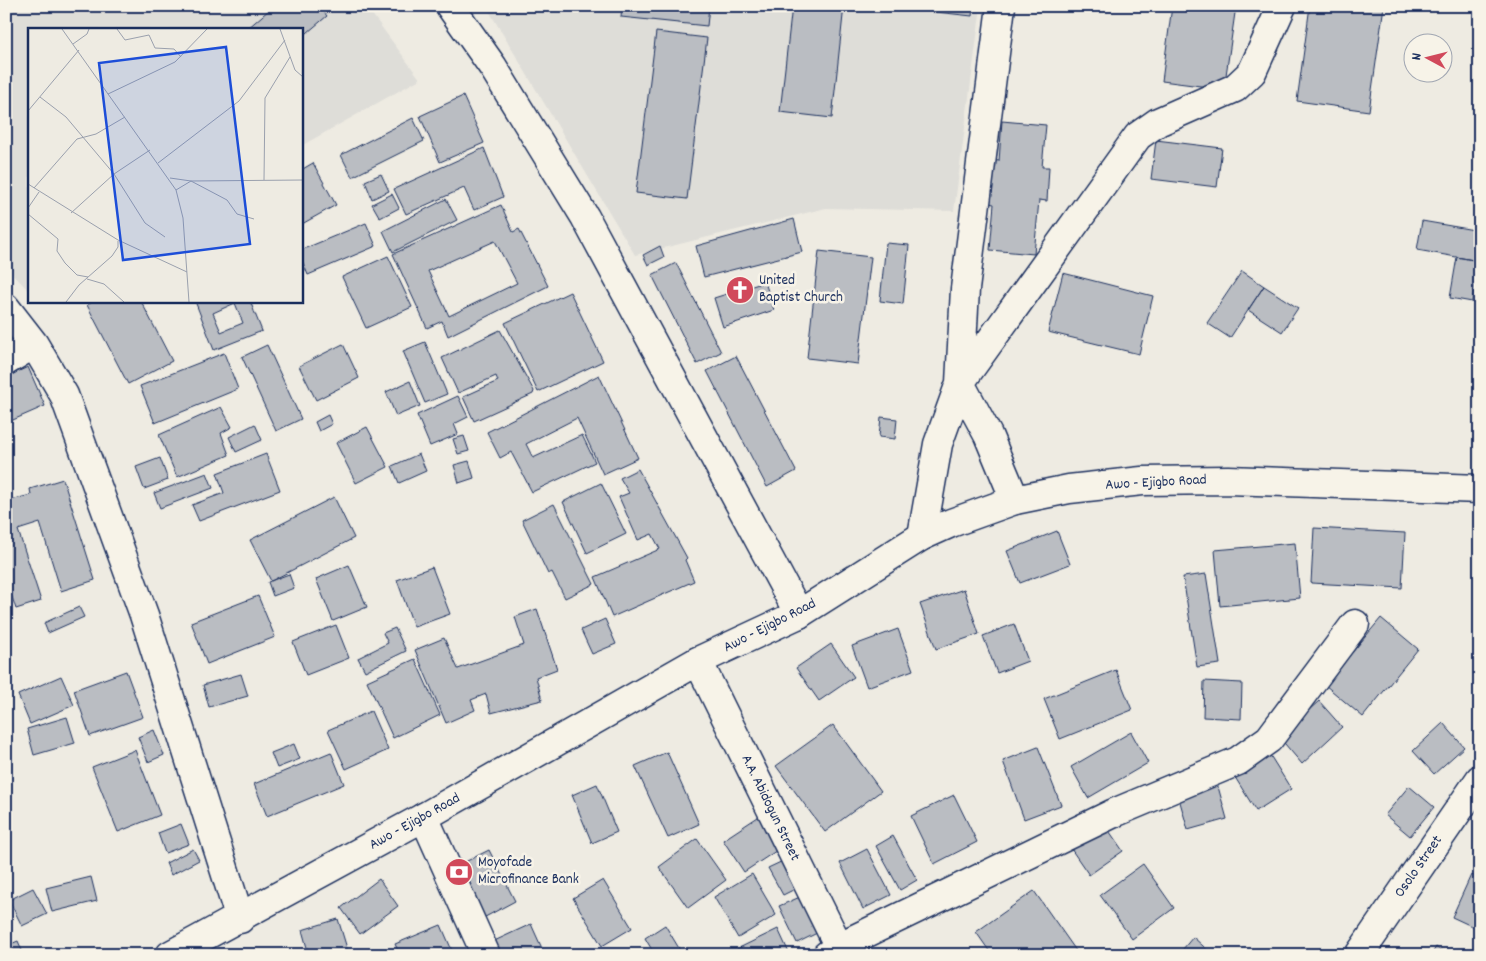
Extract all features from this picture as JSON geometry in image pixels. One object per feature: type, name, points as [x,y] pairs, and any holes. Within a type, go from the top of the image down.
[{"type":"street","points":[[450,6],[494,66],[585,218],[799,614]]},
{"type":"street","points":[[1001,6],[965,289],[960,383],[988,435],[1015,500]]},
{"type":"street","points":[[922,536],[938,444],[960,383],[1138,136],[1158,122],[1235,88],[1252,72],[1282,6]]},
{"type":"street","points":[[6,308],[34,344],[64,395],[140,606],[240,919]]},
{"type":"street","points":[[6,361],[34,344]]},
{"type":"street","name":"Awo - Ejigbo Road","points":[[170,955],[240,919],[424,817],[698,661],[799,614],[922,536],[951,523],[1015,500],[1069,490],[1142,481],[1228,480],[1480,489]]},
{"type":"street","points":[[836,952],[1114,813],[1238,761],[1269,739],[1355,624]]},
{"type":"street","name":"A.A. Abidogun Street","points":[[698,661],[836,952]]},
{"type":"street","name":"Osolo Street","points":[[1359,955],[1480,779]]},
{"type":"street","points":[[424,817],[486,955]]},
{"type":"shaded area","points":[[6,6],[366,6],[420,79],[302,145],[302,28],[28,28],[28,290],[6,267]]},
{"type":"shaded area","points":[[486,6],[981,6],[954,211],[826,208],[635,255]]},
{"type":"building","points":[[267,6],[319,6],[327,16],[302,37],[302,28],[248,28],[270,9]]},
{"type":"building","points":[[622,6],[709,6],[707,26],[621,17]]},
{"type":"building","points":[[792,6],[844,6],[832,118],[780,112]]},
{"type":"building","points":[[928,6],[973,6],[972,16],[927,11]]},
{"type":"building","points":[[1172,6],[1236,6],[1224,89],[1162,81]]},
{"type":"building","points":[[1310,6],[1384,6],[1369,111],[1297,101]]},
{"type":"building","points":[[656,32],[707,38],[687,199],[636,193]]},
{"type":"building","points":[[463,96],[484,143],[440,162],[420,116]]},
{"type":"building","points":[[413,118],[424,141],[352,177],[341,155]]},
{"type":"building","points":[[1002,121],[1046,125],[1042,167],[1049,167],[1047,201],[1039,200],[1034,254],[990,250],[994,204],[988,203],[992,160],[999,161]]},
{"type":"building","points":[[1156,140],[1222,148],[1217,187],[1151,179]]},
{"type":"building","points":[[484,148],[503,197],[474,210],[464,188],[406,214],[394,189]]},
{"type":"building","points":[[313,163],[336,205],[302,224],[302,169]]},
{"type":"building","points":[[381,174],[389,191],[372,199],[365,181]]},
{"type":"building","points":[[392,194],[399,208],[380,218],[372,204]]},
{"type":"building","points":[[446,199],[457,220],[393,252],[383,231]]},
{"type":"building","points":[[501,205],[513,232],[519,229],[548,286],[448,336],[442,321],[427,328],[393,254]],"holes":[[[495,241],[517,283],[449,316],[428,271]]]},
{"type":"building","points":[[794,219],[802,252],[704,277],[696,246]]},
{"type":"building","points":[[1422,221],[1480,231],[1479,261],[1417,250]]},
{"type":"building","points":[[366,223],[376,246],[308,275],[302,260],[302,250]]},
{"type":"building","points":[[886,243],[909,245],[903,304],[880,301]]},
{"type":"building","points":[[660,246],[664,257],[648,265],[643,255]]},
{"type":"building","points":[[819,251],[871,257],[858,364],[807,358]]},
{"type":"building","points":[[388,256],[412,307],[366,328],[342,277]]},
{"type":"building","points":[[1457,257],[1479,261],[1472,302],[1450,298]]},
{"type":"building","points":[[676,263],[721,352],[697,364],[652,275]]},
{"type":"building","points":[[1242,271],[1264,286],[1230,338],[1207,323]]},
{"type":"building","points":[[1063,273],[1153,296],[1139,354],[1048,332]]},
{"type":"building","points":[[765,282],[774,310],[723,327],[714,298]]},
{"type":"building","points":[[1264,286],[1298,308],[1282,332],[1248,310]]},
{"type":"building","points":[[570,292],[603,361],[538,392],[505,323]]},
{"type":"building","points":[[92,302],[142,302],[172,361],[128,384],[87,305]]},
{"type":"building","points":[[195,302],[250,302],[262,331],[214,350]],"holes":[[[235,303],[243,323],[221,332],[213,313]]]},
{"type":"building","points":[[500,330],[534,391],[533,394],[474,421],[463,397],[498,381],[496,376],[458,393],[442,358]]},
{"type":"building","points":[[425,342],[447,394],[425,403],[403,351]]},
{"type":"building","points":[[343,344],[359,378],[316,400],[299,366]]},
{"type":"building","points":[[267,345],[301,419],[276,431],[242,357]]},
{"type":"building","points":[[224,353],[238,389],[155,423],[140,386]]},
{"type":"building","points":[[736,356],[796,471],[767,487],[707,371]]},
{"type":"building","points":[[28,367],[45,406],[6,423],[6,377]]},
{"type":"building","points":[[599,375],[638,458],[603,474],[577,418],[526,444],[533,458],[582,435],[595,462],[532,492],[511,452],[500,458],[487,432]]},
{"type":"building","points":[[410,381],[420,406],[396,416],[386,392]]},
{"type":"building","points":[[458,396],[468,417],[454,424],[458,434],[430,446],[417,415]]},
{"type":"building","points":[[221,407],[232,427],[221,433],[229,455],[177,477],[159,435]]},
{"type":"building","points":[[328,415],[332,424],[319,431],[315,422]]},
{"type":"building","points":[[881,417],[897,419],[895,439],[879,437]]},
{"type":"building","points":[[255,424],[262,440],[236,452],[229,437]]},
{"type":"building","points":[[367,427],[388,467],[356,483],[336,443]]},
{"type":"building","points":[[464,436],[469,451],[458,454],[453,439]]},
{"type":"building","points":[[266,454],[280,490],[199,521],[192,505],[224,493],[217,473]]},
{"type":"building","points":[[419,454],[426,471],[399,483],[392,466]]},
{"type":"building","points":[[160,458],[168,480],[144,489],[136,467]]},
{"type":"building","points":[[469,461],[474,478],[459,483],[454,465]]},
{"type":"building","points":[[638,469],[687,558],[685,560],[694,581],[612,617],[595,577],[660,549],[652,534],[638,540],[619,497],[629,493],[620,478]]},
{"type":"building","points":[[207,473],[213,488],[160,508],[154,493]]},
{"type":"building","points":[[63,479],[95,580],[61,591],[40,523],[18,530],[41,601],[16,609],[6,579],[6,501],[31,495],[30,489]]},
{"type":"building","points":[[601,483],[626,534],[587,553],[563,502]]},
{"type":"building","points":[[334,497],[354,538],[271,581],[250,540]]},
{"type":"building","points":[[554,504],[594,584],[565,598],[552,572],[548,574],[522,520]]},
{"type":"building","points":[[1314,528],[1405,533],[1402,588],[1311,583]]},
{"type":"building","points":[[1057,531],[1070,564],[1020,583],[1007,551]]},
{"type":"building","points":[[1295,543],[1300,598],[1220,606],[1215,550]]},
{"type":"building","points":[[349,565],[367,607],[333,621],[316,579]]},
{"type":"building","points":[[432,567],[450,614],[414,627],[397,580]]},
{"type":"building","points":[[289,574],[294,588],[273,596],[268,582]]},
{"type":"building","points":[[1206,574],[1220,664],[1197,667],[1183,577]]},
{"type":"building","points":[[964,589],[979,634],[936,649],[920,604]]},
{"type":"building","points":[[258,596],[275,637],[207,664],[191,622]]},
{"type":"building","points":[[79,607],[84,617],[48,633],[44,623]]},
{"type":"building","points":[[537,609],[557,669],[536,677],[542,700],[491,713],[486,694],[471,700],[475,710],[446,723],[415,650],[444,638],[458,669],[524,645],[515,617]]},
{"type":"building","points":[[1381,618],[1418,649],[1363,717],[1325,685]]},
{"type":"building","points":[[605,619],[616,644],[592,654],[581,630]]},
{"type":"building","points":[[1014,624],[1028,661],[997,673],[983,636]]},
{"type":"building","points":[[336,625],[349,658],[306,675],[293,642]]},
{"type":"building","points":[[395,628],[406,651],[365,671],[358,658],[388,643],[383,633]]},
{"type":"building","points":[[898,629],[913,670],[867,687],[852,646]]},
{"type":"building","points":[[831,644],[854,677],[819,701],[796,668]]},
{"type":"building","points":[[415,659],[440,715],[393,738],[367,681]]},
{"type":"building","points":[[1116,670],[1132,710],[1060,739],[1044,699]]},
{"type":"building","points":[[126,671],[143,717],[90,736],[74,690]]},
{"type":"building","points":[[241,674],[248,696],[209,707],[203,685]]},
{"type":"building","points":[[61,676],[74,705],[30,724],[18,695]]},
{"type":"building","points":[[1204,681],[1242,683],[1241,719],[1203,717]]},
{"type":"building","points":[[1319,701],[1342,727],[1302,764],[1279,737]]},
{"type":"building","points":[[371,711],[388,750],[346,769],[328,730]]},
{"type":"building","points":[[67,717],[75,743],[34,755],[27,729]]},
{"type":"building","points":[[1443,723],[1464,747],[1434,774],[1413,751]]},
{"type":"building","points":[[833,725],[881,791],[825,832],[776,766]]},
{"type":"building","points":[[154,730],[164,755],[148,762],[138,737]]},
{"type":"building","points":[[1131,732],[1148,763],[1088,798],[1071,767]]},
{"type":"building","points":[[294,744],[300,759],[277,768],[271,753]]},
{"type":"building","points":[[1038,747],[1061,805],[1024,819],[1003,761]]},
{"type":"building","points":[[135,750],[160,815],[118,832],[92,767]]},
{"type":"building","points":[[331,752],[344,784],[267,816],[254,784]]},
{"type":"building","points":[[667,752],[699,824],[668,838],[635,766]]},
{"type":"building","points":[[1268,752],[1291,789],[1256,811],[1233,774]]},
{"type":"building","points":[[1217,783],[1227,819],[1188,830],[1178,795]]},
{"type":"building","points":[[597,784],[617,832],[592,843],[572,795]]},
{"type":"building","points":[[1409,786],[1434,807],[1410,836],[1385,815]]},
{"type":"building","points":[[954,795],[977,842],[934,864],[911,816]]},
{"type":"building","points":[[761,815],[782,847],[744,872],[723,840]]},
{"type":"building","points":[[1103,822],[1123,851],[1089,875],[1069,846]]},
{"type":"building","points":[[181,824],[189,844],[165,853],[158,833]]},
{"type":"building","points":[[893,836],[917,880],[900,890],[876,846]]},
{"type":"building","points":[[697,839],[726,880],[688,908],[659,867]]},
{"type":"building","points":[[193,849],[199,860],[171,875],[166,863]]},
{"type":"building","points":[[867,849],[891,895],[863,909],[840,863]]},
{"type":"building","points":[[489,850],[515,901],[474,923],[447,871]]},
{"type":"building","points":[[785,860],[799,887],[783,895],[768,868]]},
{"type":"building","points":[[1143,864],[1174,908],[1132,939],[1100,895]]},
{"type":"building","points":[[752,874],[776,915],[738,938],[714,897]]},
{"type":"building","points":[[1471,875],[1480,878],[1480,930],[1452,917]]},
{"type":"building","points":[[91,877],[97,901],[52,912],[46,888]]},
{"type":"building","points":[[379,879],[398,906],[360,934],[341,908]]},
{"type":"building","points":[[603,880],[632,928],[602,946],[573,898]]},
{"type":"building","points":[[33,888],[47,914],[22,926],[9,900]]},
{"type":"building","points":[[1034,891],[1079,955],[992,955],[976,932]]},
{"type":"building","points":[[800,897],[817,933],[797,943],[779,906]]},
{"type":"building","points":[[338,919],[349,955],[309,955],[302,930]]},
{"type":"building","points":[[531,924],[545,955],[495,955],[490,943]]},
{"type":"building","points":[[441,925],[454,955],[400,955],[395,944]]},
{"type":"building","points":[[665,925],[683,955],[655,955],[645,938]]},
{"type":"building","points":[[778,929],[790,955],[740,955],[737,949]]},
{"type":"building","points":[[1193,937],[1213,955],[1178,955]]},
{"type":"building","points":[[18,941],[24,955],[6,955],[6,946]]},
{"type":"building","points":[[1436,947],[1446,955],[1431,955]]},
{"type":"place","name":"United Baptist Church","points":[[740,290]]},
{"type":"place","name":"Moyofade Microfinance Bank","points":[[459,872]]}]
